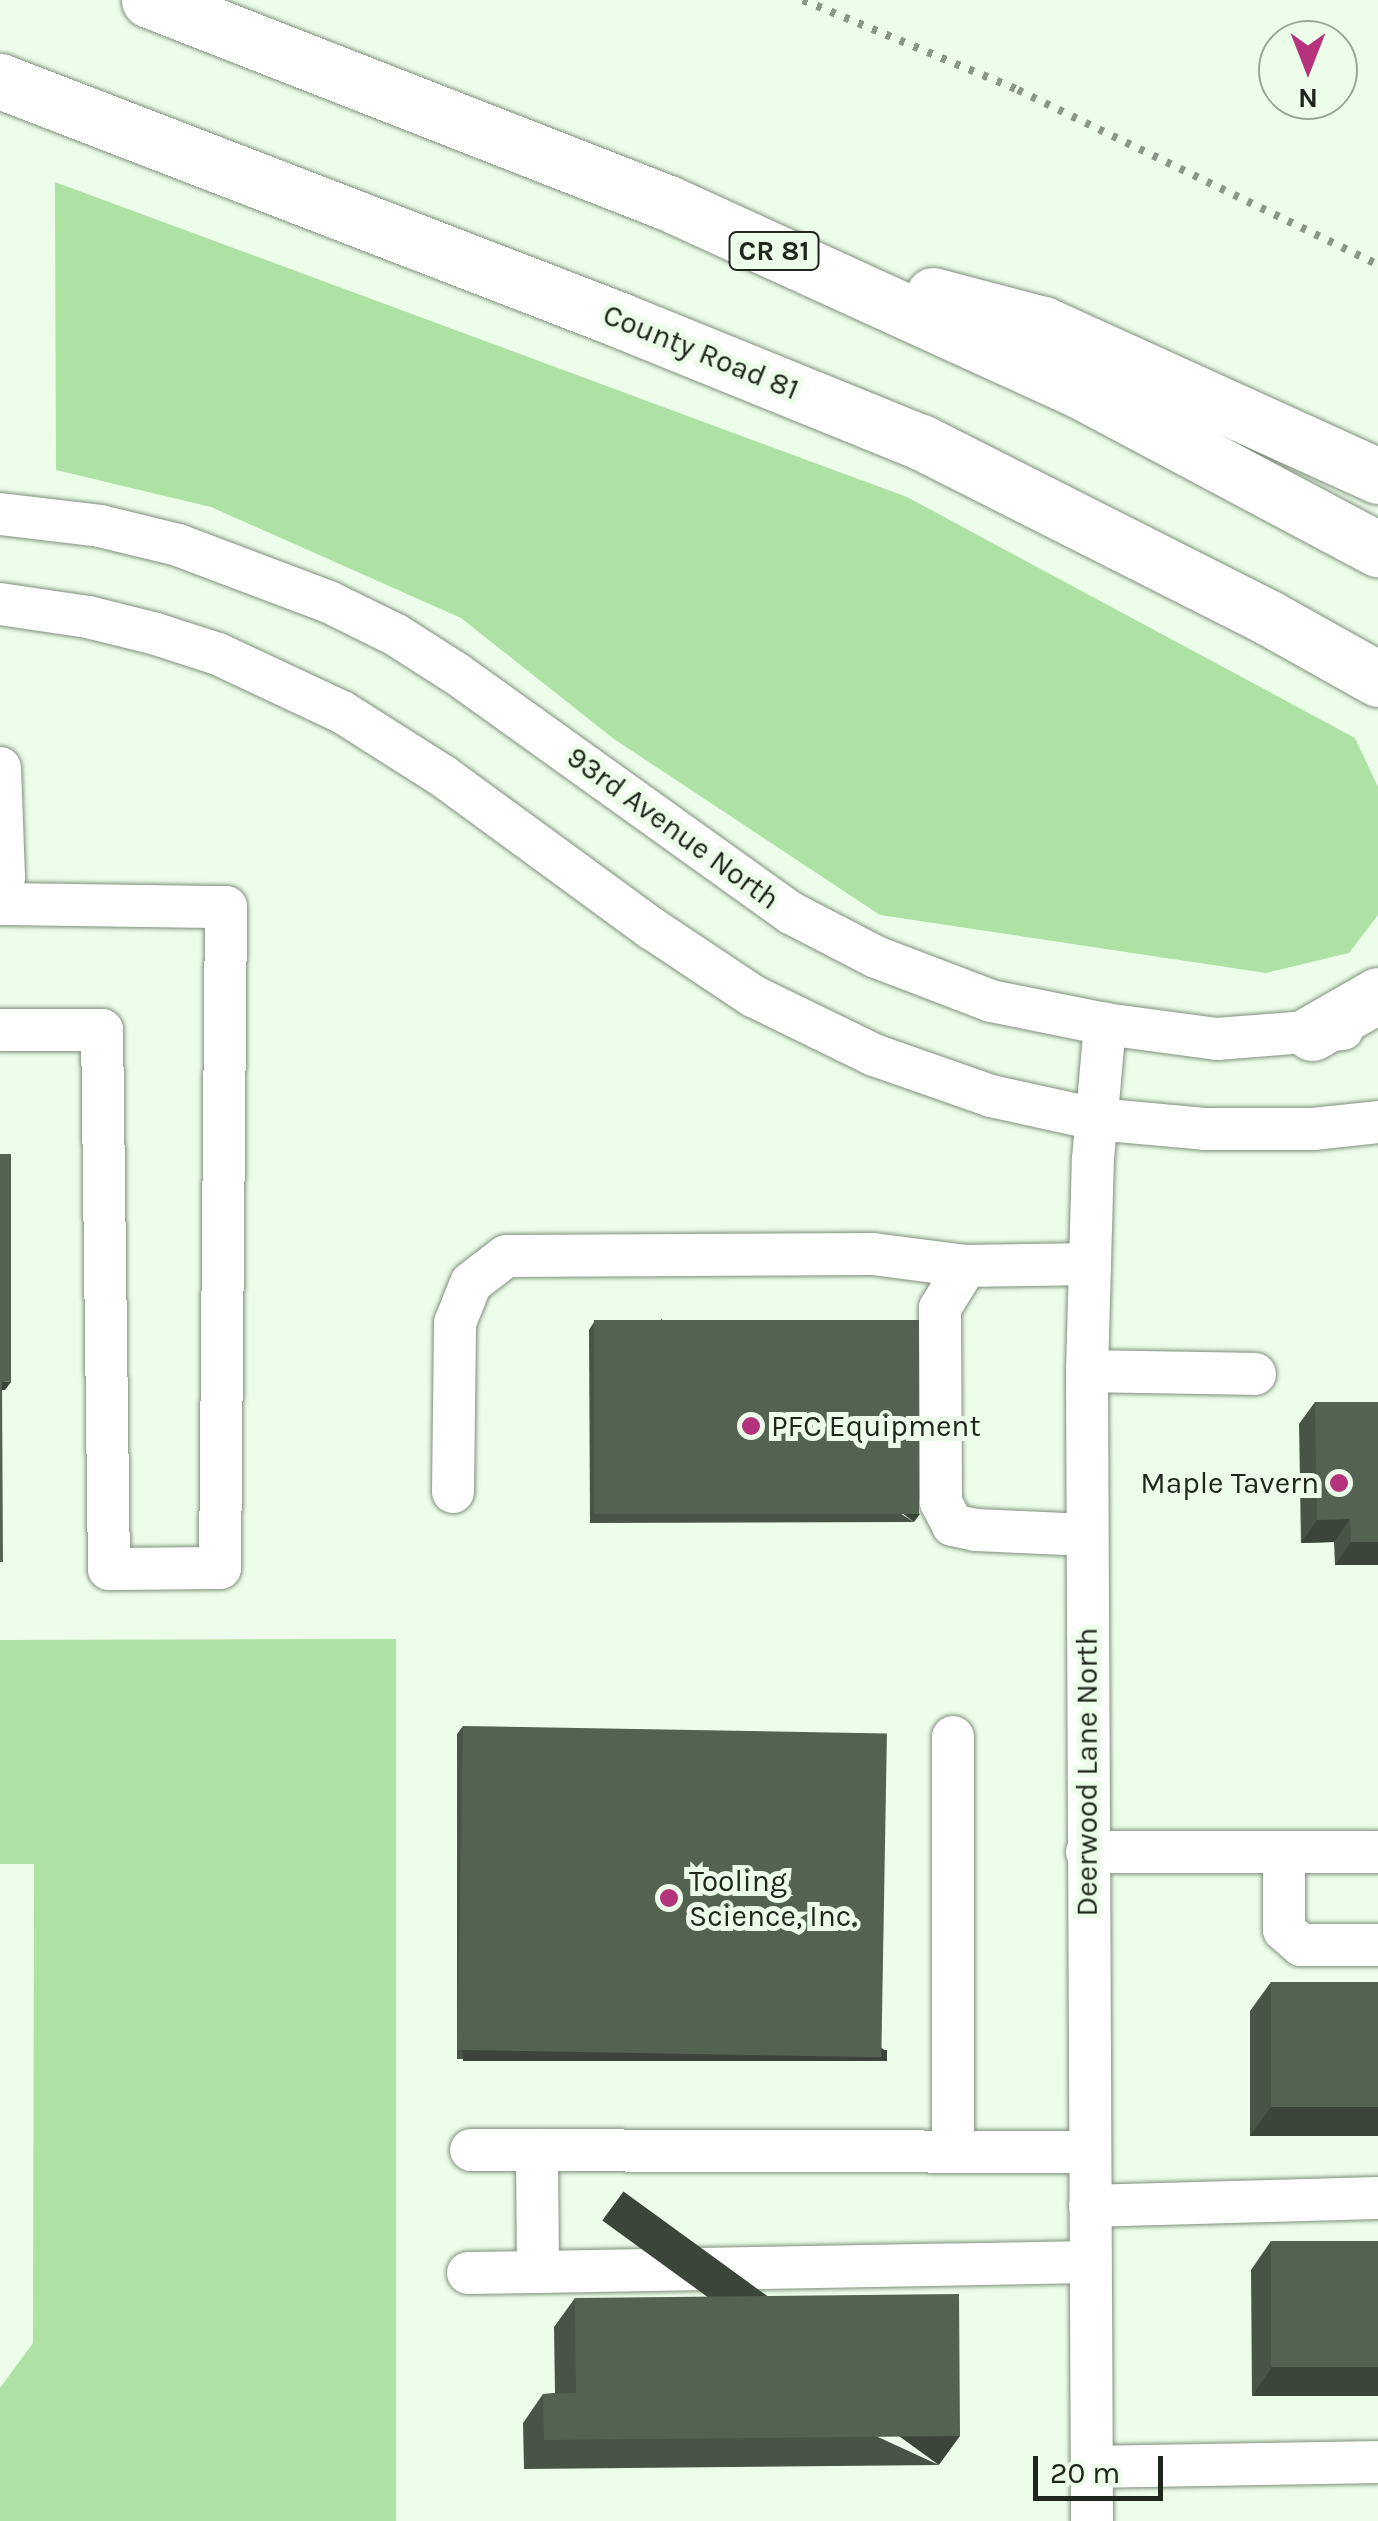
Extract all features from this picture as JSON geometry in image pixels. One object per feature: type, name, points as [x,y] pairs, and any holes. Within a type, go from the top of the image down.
[{"type":"highway","name":"CR 81","points":[[149,0],[668,203],[1084,393],[1378,549]]},
{"type":"highway","name":"County Road 81","points":[[0,81],[921,442],[1269,618],[1378,680]]},
{"type":"highway","points":[[775,252],[1043,324],[1378,476]]},
{"type":"highway","points":[[1017,491],[1084,563],[1378,720]]},
{"type":"highway","points":[[1312,1033],[1378,995]]},
{"type":"street","name":"93rd Avenue North","points":[[0,514],[100,526],[178,546],[329,602],[396,635],[457,674],[792,914],[876,957],[991,1002],[1104,1024],[1217,1039],[1378,1025]]},
{"type":"street","points":[[0,604],[88,617],[156,634],[218,654],[342,712],[443,776],[650,928],[754,996],[891,1061],[991,1096],[1096,1119],[1205,1129],[1313,1129],[1378,1122]]},
{"type":"street","points":[[0,768],[4,877],[0,901],[226,907],[220,1568],[109,1569],[102,1030],[0,1030]]},
{"type":"street","name":"Deerwood Lane North","points":[[1092,2521],[1087,1371],[1096,1119],[1104,1024]]},
{"type":"street","points":[[453,1492],[455,1323],[471,1284],[506,1256],[874,1254],[966,1266],[1090,1264]]},
{"type":"street","points":[[966,1266],[940,1308],[941,1502],[953,1525],[976,1530],[1087,1535]]},
{"type":"street","points":[[1087,1371],[1254,1374]]},
{"type":"street","points":[[952,1736],[952,2152]]},
{"type":"street","points":[[1087,1852],[1378,1852]]},
{"type":"street","points":[[1284,1852],[1284,1930],[1301,1945],[1378,1944]]},
{"type":"street","points":[[471,2150],[1089,2152]]},
{"type":"street","points":[[536,2150],[538,2272]]},
{"type":"street","points":[[1090,2206],[1378,2198]]},
{"type":"street","points":[[468,2273],[1090,2262]]},
{"type":"street","points":[[1092,2466],[1378,2462]]},
{"type":"green space","points":[[55,182],[907,497],[1355,738],[1378,787],[1378,915],[1349,953],[1266,973],[880,915],[614,739],[461,618],[211,507],[56,470]]},
{"type":"green space","points":[[396,1639],[396,2521],[0,2521],[0,2388],[33,2343],[34,1864],[0,1864],[0,1640]]},
{"type":"building","points":[[0,1154],[11,1154],[11,1382],[2,1381],[3,1562],[0,1562]]},
{"type":"building","name":"PFC Equipment","points":[[594,1320],[919,1320],[919,1514],[594,1514]]},
{"type":"building","name":"Maple Tavern","points":[[1315,1402],[1378,1402],[1378,1542],[1351,1542],[1350,1519],[1317,1520]]},
{"type":"building","name":"Tooling Science, Inc.","points":[[463,1726],[887,1733],[881,2057],[457,2050]]},
{"type":"building","points":[[1271,1982],[1378,1982],[1378,2107],[1271,2107]]},
{"type":"building","points":[[1271,2241],[1378,2241],[1378,2367],[1271,2367]]},
{"type":"building","points":[[959,2294],[960,2436],[544,2440],[543,2394],[576,2393],[575,2298]]},
{"type":"railway","points":[[803,0],[1018,90],[1378,265]]},
{"type":"place","name":"PFC Equipment","points":[[751,1426]]},
{"type":"place","name":"Maple Tavern","points":[[1339,1483]]},
{"type":"place","name":"Tooling Science, Inc.","points":[[669,1898]]}]
